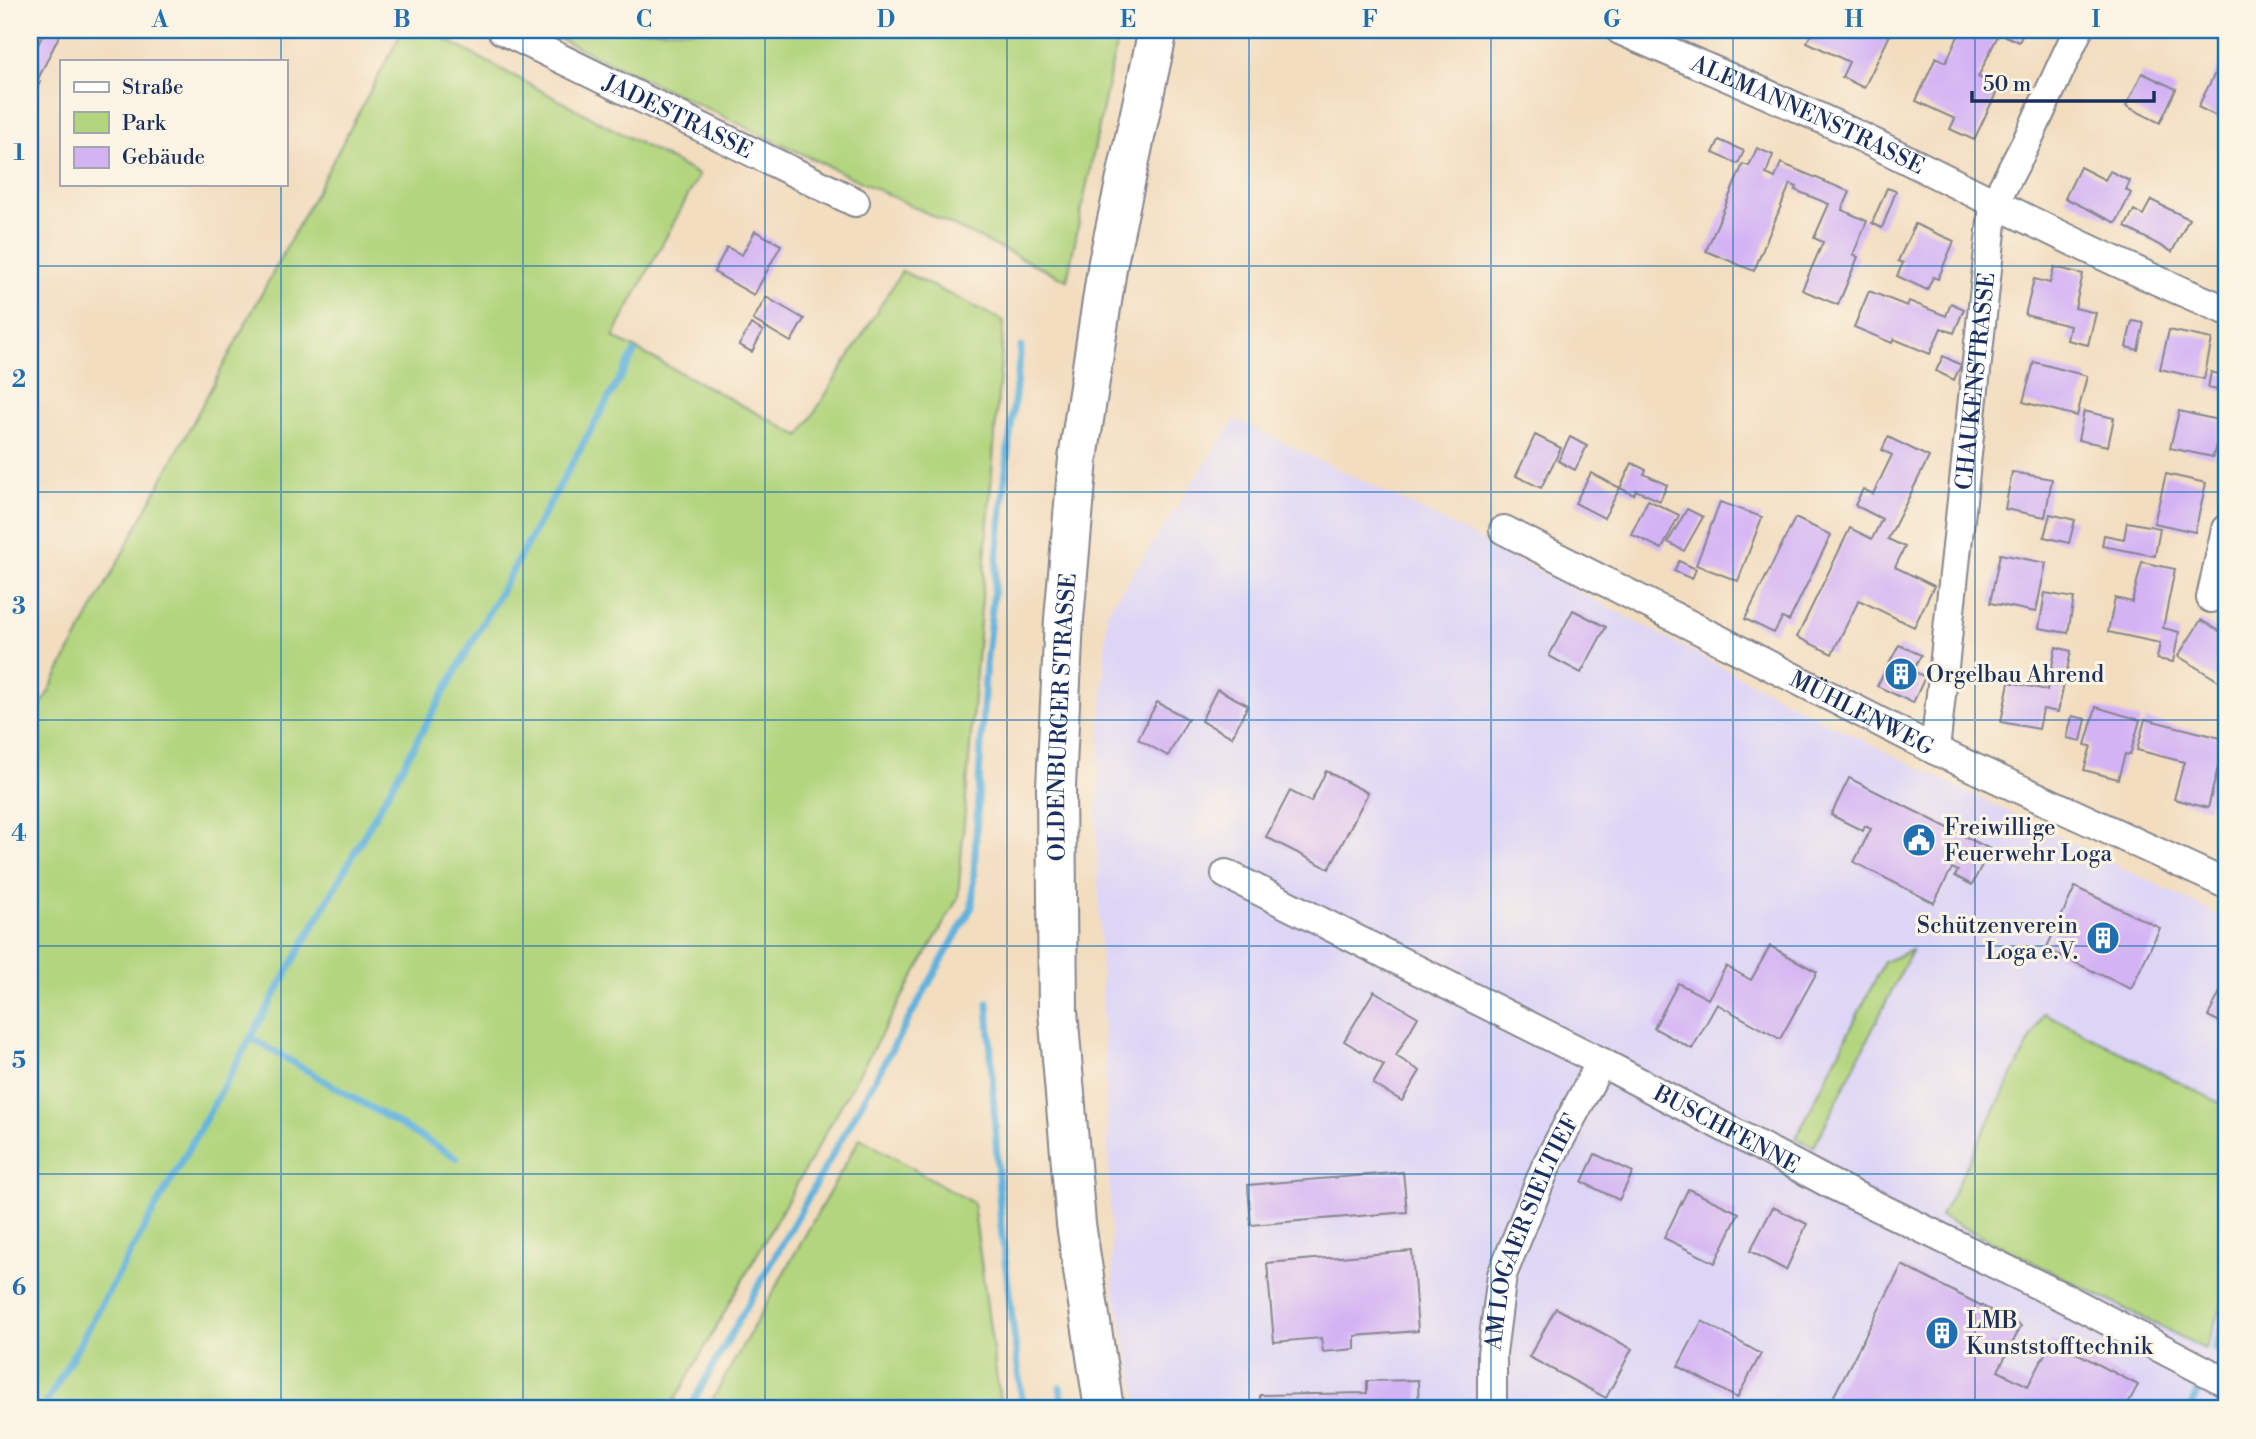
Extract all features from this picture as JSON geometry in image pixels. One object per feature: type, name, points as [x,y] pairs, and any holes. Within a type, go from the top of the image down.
[{"type":"main road","name":"OLDENBURGER STRASSE","points":[[1104,1409],[1076,1224],[1058,1011],[1056,787],[1064,619],[1079,459],[1108,261],[1158,30]]},
{"type":"street","name":"JADESTRASSE","points":[[502,30],[855,202]]},
{"type":"street","name":"ALEMANNENSTRASSE","points":[[1620,30],[1855,134],[1994,204],[2226,310]]},
{"type":"street","name":"CHAUKENSTRASSE","points":[[1935,750],[1994,204],[2027,141],[2078,30]]},
{"type":"street","points":[[2211,598],[2226,529]]},
{"type":"street","name":"MÜHLENWEG","points":[[1504,530],[1935,750],[2226,884]]},
{"type":"street","name":"BUSCHFENNE","points":[[1226,874],[1601,1062],[1829,1183],[2061,1296],[2226,1382]]},
{"type":"street","name":"AM LOGAER SIELTIEF","points":[[1492,1409],[1492,1353],[1502,1275],[1547,1164],[1601,1062]]},
{"type":"shaded area","points":[[1235,419],[1444,521],[1832,725],[2226,919],[2226,1409],[1140,1409],[1113,1285],[1096,823],[1107,612]]},
{"type":"green space","points":[[403,30],[428,30],[699,175],[613,337],[800,436],[902,271],[1004,321],[958,898],[670,1409],[30,1409],[30,726]]},
{"type":"green space","points":[[540,30],[1119,30],[1067,280],[582,49]]},
{"type":"green space","points":[[1912,950],[1814,1147],[1796,1138],[1884,962]]},
{"type":"green space","points":[[2044,1013],[2226,1106],[2226,1294],[2205,1349],[1941,1216]]},
{"type":"green space","points":[[860,1138],[973,1203],[1001,1409],[707,1409]]},
{"type":"building","points":[[45,30],[62,30],[37,81],[40,82],[30,102],[30,61]]},
{"type":"building","points":[[1813,30],[1885,30],[1891,33],[1864,88],[1842,77],[1849,62],[1807,42]]},
{"type":"building","points":[[1961,30],[2025,30],[2019,42],[1999,33],[1978,77],[1999,87],[1974,140],[1950,129],[1955,119],[1916,101],[1936,57],[1946,62]]},
{"type":"building","points":[[2220,63],[2226,66],[2226,121],[2198,107]]},
{"type":"building","points":[[2142,73],[2176,89],[2160,123],[2126,106]]},
{"type":"building","points":[[1719,140],[1744,151],[1738,164],[1713,153]]},
{"type":"building","points":[[1757,148],[1773,155],[1766,174],[1775,178],[1781,163],[1850,192],[1842,210],[1867,221],[1853,255],[1858,257],[1838,305],[1802,290],[1823,242],[1814,238],[1829,204],[1795,190],[1797,187],[1790,184],[1754,271],[1706,251],[1743,164],[1749,166]]},
{"type":"building","points":[[2080,167],[2105,180],[2110,171],[2130,181],[2126,190],[2131,193],[2116,223],[2065,198]]},
{"type":"building","points":[[1887,188],[1896,191],[1882,228],[1872,223]]},
{"type":"building","points":[[2151,200],[2189,219],[2172,252],[2125,227],[2134,210],[2143,215]]},
{"type":"building","points":[[1915,224],[1954,241],[1938,279],[1933,277],[1927,290],[1897,276],[1903,263],[1898,261]]},
{"type":"building","points":[[755,231],[781,245],[754,295],[714,272],[727,247],[742,255]]},
{"type":"building","points":[[2054,267],[2083,274],[2075,308],[2096,313],[2088,345],[2067,340],[2070,326],[2025,315],[2034,279],[2050,283]]},
{"type":"building","points":[[1869,291],[1907,306],[1909,301],[1946,316],[1951,303],[1964,309],[1954,333],[1941,328],[1930,354],[1894,339],[1892,343],[1854,327]]},
{"type":"building","points":[[766,297],[804,319],[791,342],[753,320]]},
{"type":"building","points":[[2132,321],[2144,323],[2138,350],[2126,347]]},
{"type":"building","points":[[751,324],[763,331],[752,352],[739,345]]},
{"type":"building","points":[[2169,330],[2212,339],[2204,379],[2160,369]]},
{"type":"building","points":[[1943,356],[1961,365],[1954,380],[1936,371]]},
{"type":"building","points":[[2034,362],[2087,376],[2077,416],[2023,402]]},
{"type":"building","points":[[2211,372],[2226,376],[2226,392],[2208,388]]},
{"type":"building","points":[[2084,411],[2114,418],[2108,446],[2078,440]]},
{"type":"building","points":[[2179,411],[2222,421],[2213,457],[2170,448]]},
{"type":"building","points":[[1535,435],[1561,448],[1541,488],[1516,476]]},
{"type":"building","points":[[1570,437],[1587,446],[1575,470],[1558,461]]},
{"type":"building","points":[[1888,437],[1929,457],[1888,539],[1905,547],[1895,567],[1934,586],[1914,627],[1859,600],[1832,654],[1797,637],[1850,528],[1872,539],[1882,519],[1855,505],[1863,489],[1873,494],[1892,455],[1882,450]]},
{"type":"building","points":[[1632,463],[1646,470],[1644,474],[1667,485],[1660,501],[1636,490],[1634,495],[1620,488]]},
{"type":"building","points":[[2012,472],[2052,479],[2045,517],[2005,509]]},
{"type":"building","points":[[1591,473],[1620,488],[1604,518],[1575,503]]},
{"type":"building","points":[[2166,474],[2206,483],[2195,532],[2154,523]]},
{"type":"building","points":[[1648,500],[1679,515],[1662,549],[1631,534]]},
{"type":"building","points":[[1720,502],[1762,517],[1738,581],[1696,565]]},
{"type":"building","points":[[1687,509],[1703,517],[1684,551],[1668,542]]},
{"type":"building","points":[[2050,514],[2075,520],[2069,543],[2044,537]]},
{"type":"building","points":[[1795,518],[1831,535],[1789,621],[1782,618],[1774,633],[1745,619]]},
{"type":"building","points":[[2127,522],[2160,528],[2155,556],[2102,546],[2104,535],[2124,539]]},
{"type":"building","points":[[2000,554],[2046,563],[2036,612],[1990,603]]},
{"type":"building","points":[[1679,561],[1696,569],[1692,579],[1674,571]]},
{"type":"building","points":[[2142,562],[2175,569],[2163,628],[2179,632],[2173,662],[2157,659],[2160,643],[2108,632],[2115,598],[2132,602]]},
{"type":"building","points":[[2045,593],[2074,598],[2068,633],[2039,628]]},
{"type":"building","points":[[1573,610],[1606,627],[1581,673],[1549,656]]},
{"type":"building","points":[[2201,620],[2226,635],[2226,683],[2178,656]]},
{"type":"building","name":"Orgelbau Ahrend","points":[[1899,645],[1921,655],[1913,671],[1925,677],[1913,703],[1877,686]]},
{"type":"building","points":[[2056,647],[2071,651],[2058,712],[2043,709],[2039,729],[2001,722],[2009,682],[2047,690]]},
{"type":"building","points":[[1217,689],[1248,705],[1232,737],[1201,721]]},
{"type":"building","points":[[1157,702],[1188,719],[1168,756],[1138,739]]},
{"type":"building","points":[[2096,707],[2140,720],[2130,755],[2125,754],[2118,779],[2084,770],[2091,746],[2085,745]]},
{"type":"building","points":[[2072,716],[2086,719],[2081,741],[2067,738]]},
{"type":"building","points":[[2145,719],[2225,739],[2208,808],[2174,799],[2184,762],[2137,750]]},
{"type":"building","points":[[1326,771],[1368,793],[1329,869],[1266,837],[1290,791],[1311,802]]},
{"type":"building","name":"Freiwillige Feuerwehr Loga","points":[[1849,778],[1990,849],[1972,885],[1955,876],[1958,871],[1952,868],[1934,903],[1854,862],[1871,829],[1865,826],[1863,831],[1831,815]]},
{"type":"building","name":"Schützenverein Loga e.V.","points":[[2075,887],[2160,928],[2131,989],[2046,949]]},
{"type":"building","points":[[1770,946],[1817,972],[1780,1039],[1717,1004],[1692,1049],[1654,1028],[1678,983],[1708,999],[1726,966],[1751,980]]},
{"type":"building","points":[[2226,980],[2226,1025],[2208,1016]]},
{"type":"building","points":[[1374,991],[1418,1017],[1396,1056],[1420,1071],[1402,1101],[1373,1084],[1384,1065],[1344,1041]]},
{"type":"building","points":[[1595,1154],[1633,1172],[1619,1200],[1582,1182]]},
{"type":"building","points":[[1403,1172],[1407,1212],[1251,1225],[1248,1185]]},
{"type":"building","points":[[1688,1189],[1739,1213],[1715,1263],[1664,1238]]},
{"type":"building","points":[[1773,1207],[1807,1224],[1786,1270],[1750,1251]]},
{"type":"building","points":[[1412,1251],[1418,1331],[1355,1336],[1355,1349],[1323,1352],[1321,1338],[1274,1342],[1267,1263]]},
{"type":"building","name":"LMB Kunststofftechnik","points":[[1902,1265],[2021,1326],[1998,1371],[2028,1386],[2052,1340],[2138,1385],[2125,1409],[1827,1409]]},
{"type":"building","points":[[1556,1308],[1632,1349],[1606,1398],[1529,1357]]},
{"type":"building","points":[[1702,1321],[1761,1354],[1737,1398],[1678,1366]]},
{"type":"building","points":[[1418,1380],[1419,1409],[1260,1409],[1260,1395],[1367,1393],[1367,1381]]},
{"type":"waterway","points":[[689,1409],[972,907],[985,676],[1021,347]]},
{"type":"waterway","points":[[43,1409],[634,353]]},
{"type":"waterway","points":[[988,1003],[1001,1226],[1023,1409]]},
{"type":"waterway","points":[[251,1038],[457,1158]]},
{"type":"waterway","points":[[2214,1349],[2226,1318]]},
{"type":"waterway","points":[[1060,1387],[1064,1409]]},
{"type":"waterway","points":[[2190,1409],[2198,1390]]},
{"type":"place","name":"Orgelbau Ahrend","points":[[1901,674]]},
{"type":"place","name":"Freiwillige Feuerwehr Loga","points":[[1919,840]]},
{"type":"place","name":"Schützenverein Loga e.V.","points":[[2103,938]]},
{"type":"place","name":"LMB Kunststofftechnik","points":[[1942,1333]]}]
